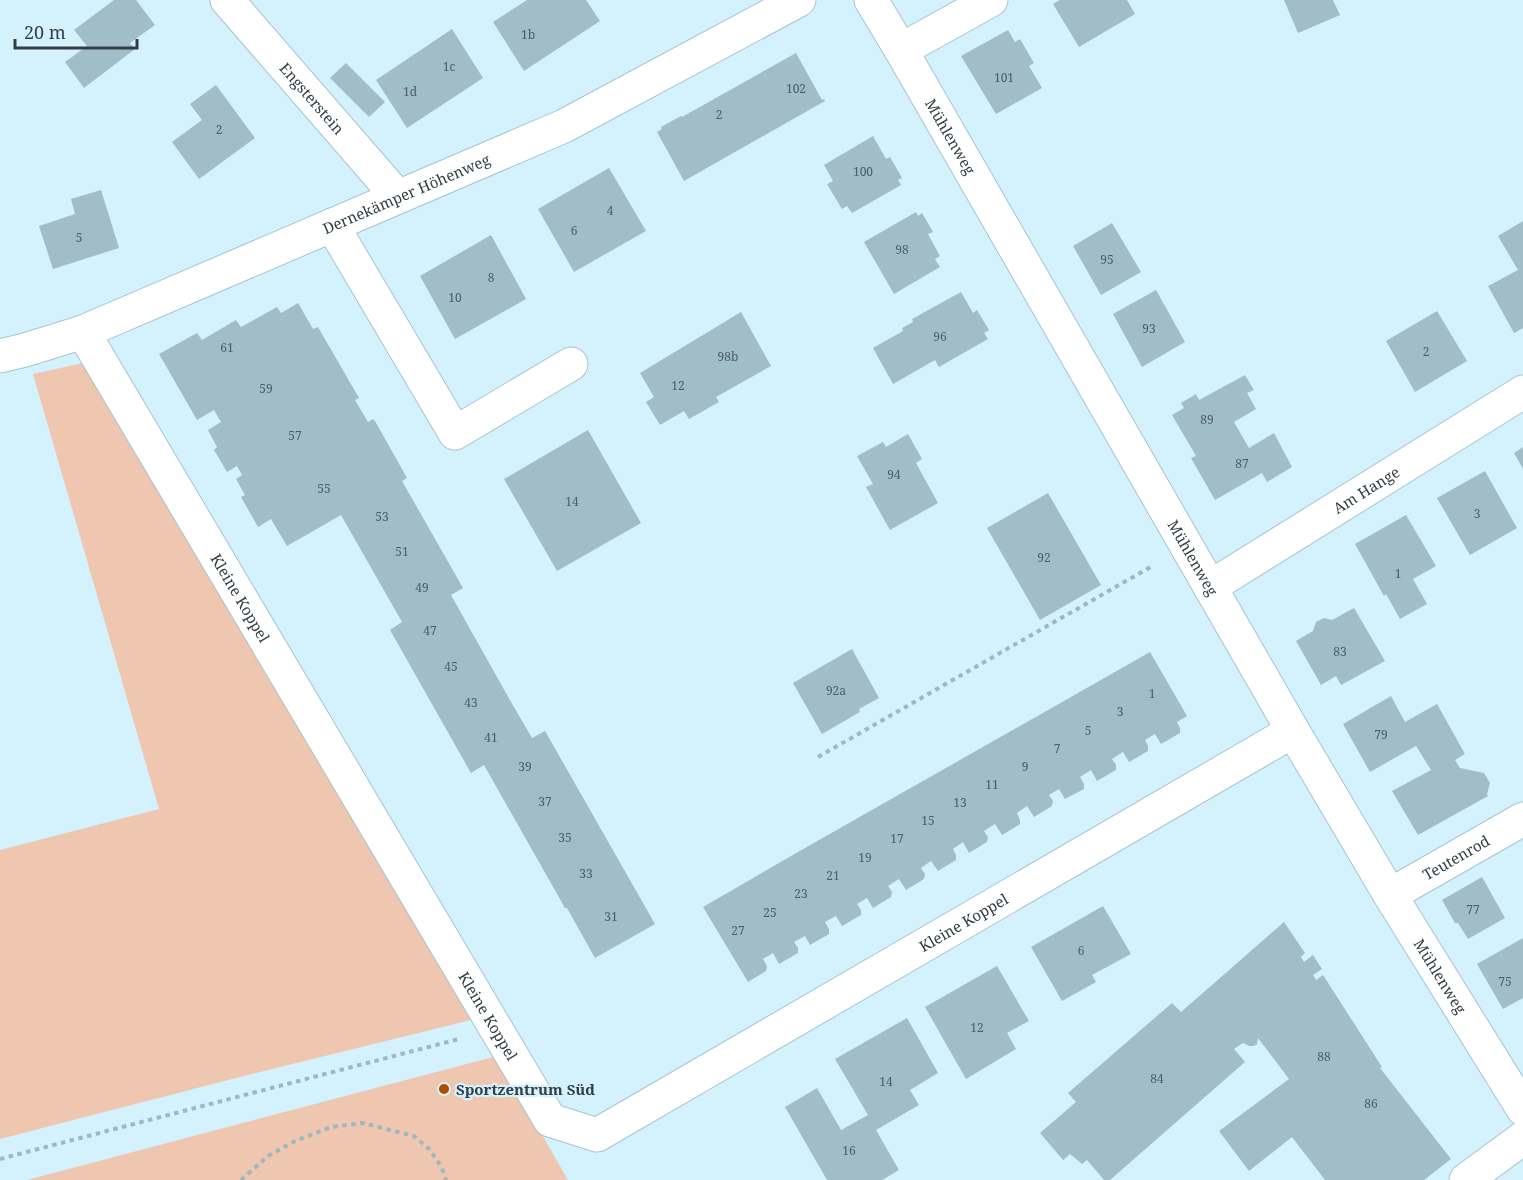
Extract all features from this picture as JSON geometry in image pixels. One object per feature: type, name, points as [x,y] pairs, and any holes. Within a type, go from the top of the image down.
[{"type":"street","name":"Engsterstein","points":[[227,0],[397,196]]},
{"type":"street","name":"Dernekämper Höhenweg","points":[[0,356],[83,332],[564,126],[799,0]]},
{"type":"street","name":"Mühlenweg","points":[[871,0],[1293,731],[1390,895],[1523,1108]]},
{"type":"street","points":[[901,50],[991,0]]},
{"type":"street","points":[[332,225],[455,433],[571,364]]},
{"type":"street","name":"Kleine Koppel","points":[[83,332],[550,1120],[597,1135],[1293,731]]},
{"type":"street","name":"Am Hange","points":[[1210,587],[1523,392]]},
{"type":"street","name":"Teutenrod","points":[[1390,895],[1523,819]]},
{"type":"street","points":[[1466,1180],[1523,1138]]},
{"type":"path","points":[[818,757],[1186,547]]},
{"type":"path","points":[[0,1159],[498,1029]]},
{"type":"path","points":[[241,1180],[268,1156],[295,1141],[331,1127],[363,1123],[414,1136],[429,1149],[441,1166],[446,1180]]},
{"type":"shaded area","points":[[83,363],[475,1019],[0,1139],[0,850],[159,809],[33,374]]},
{"type":"shaded area","name":"Sportzentrum Süd","points":[[497,1056],[568,1180],[27,1180]]},
{"type":"building","points":[[114,0],[136,0],[155,25],[130,43],[135,49],[84,88],[65,62],[87,46],[74,30]]},
{"type":"building","points":[[527,0],[586,0],[600,21],[524,71],[493,22]]},
{"type":"building","points":[[1060,0],[1127,0],[1135,14],[1079,47],[1053,4]]},
{"type":"building","points":[[1284,0],[1333,0],[1340,15],[1298,33]]},
{"type":"building","points":[[452,29],[483,78],[407,128],[376,80]]},
{"type":"building","points":[[1008,30],[1015,42],[1020,39],[1034,63],[1029,66],[1042,88],[996,114],[961,56]]},
{"type":"building","points":[[796,53],[822,100],[825,101],[684,181],[657,132],[662,129],[661,127]]},
{"type":"building","points":[[346,63],[385,102],[369,117],[330,78]]},
{"type":"building","points":[[216,85],[255,138],[199,179],[172,142],[202,120],[190,104]]},
{"type":"building","points":[[873,136],[886,159],[890,157],[902,178],[898,180],[901,185],[852,213],[847,206],[842,209],[827,184],[833,181],[824,165]]},
{"type":"building","points":[[609,168],[646,231],[574,272],[538,209]]},
{"type":"building","points":[[101,190],[119,248],[53,269],[39,226],[75,214],[71,199]]},
{"type":"building","points":[[916,212],[918,216],[922,213],[933,232],[928,234],[940,256],[935,259],[940,267],[894,294],[864,242]]},
{"type":"building","points":[[1523,221],[1523,328],[1514,333],[1488,286],[1518,270],[1498,236]]},
{"type":"building","points":[[1112,223],[1141,272],[1101,295],[1073,246]]},
{"type":"building","points":[[491,235],[526,299],[455,339],[420,276]]},
{"type":"building","points":[[1156,290],[1185,342],[1142,367],[1113,314]]},
{"type":"building","points":[[961,292],[973,313],[977,310],[989,330],[984,333],[988,339],[939,367],[935,360],[893,384],[873,348],[903,331],[902,328],[913,322],[912,319]]},
{"type":"building","points":[[298,303],[313,329],[318,327],[359,398],[355,400],[368,422],[373,419],[375,421],[407,478],[402,481],[463,588],[451,595],[511,702],[532,738],[545,731],[655,924],[595,958],[484,765],[471,773],[390,630],[402,622],[341,515],[287,546],[271,519],[258,527],[241,497],[245,495],[236,479],[242,475],[237,466],[227,472],[214,450],[217,447],[208,430],[221,422],[214,410],[197,420],[159,354],[197,333],[202,340],[236,320],[241,327],[277,307],[281,313]]},
{"type":"building","points":[[1437,311],[1467,361],[1415,392],[1386,341]]},
{"type":"building","points":[[741,312],[771,366],[716,397],[719,402],[689,419],[684,411],[660,425],[646,402],[654,397],[640,373]]},
{"type":"building","points":[[1245,375],[1254,390],[1247,393],[1256,409],[1234,422],[1249,448],[1274,433],[1292,467],[1267,482],[1262,473],[1215,500],[1191,458],[1196,456],[1172,415],[1184,408],[1181,403],[1196,394],[1199,400]]},
{"type":"building","points":[[588,430],[641,523],[557,571],[504,479]]},
{"type":"building","points":[[908,434],[922,459],[916,463],[938,503],[890,530],[866,487],[873,484],[857,456],[883,442],[886,447]]},
{"type":"building","points":[[1523,447],[1523,469],[1514,453]]},
{"type":"building","points":[[1485,471],[1517,528],[1470,555],[1437,498]]},
{"type":"building","points":[[1048,493],[1101,585],[1040,620],[987,528]]},
{"type":"building","points":[[1406,515],[1436,566],[1413,579],[1427,604],[1400,619],[1386,594],[1384,596],[1355,544]]},
{"type":"building","points":[[1354,608],[1385,661],[1341,685],[1336,676],[1321,685],[1296,641],[1313,631],[1316,622],[1324,618],[1332,620]]},
{"type":"building","points":[[852,649],[879,698],[822,734],[793,683]]},
{"type":"building","points":[[1150,652],[1187,716],[1177,722],[1180,733],[1161,744],[1155,734],[1145,740],[1148,751],[1129,762],[1123,752],[1112,759],[1116,770],[1097,781],[1091,770],[1080,777],[1084,789],[1065,799],[1059,789],[1049,795],[1053,801],[1052,806],[1034,817],[1027,806],[1017,813],[1020,824],[1002,835],[995,824],[984,831],[988,837],[987,842],[969,853],[963,842],[953,849],[956,860],[938,871],[931,861],[921,868],[925,874],[924,879],[906,890],[899,879],[888,886],[892,892],[891,897],[873,908],[867,898],[857,904],[861,915],[842,926],[836,916],[825,922],[829,934],[810,945],[805,936],[794,942],[798,953],[779,964],[773,953],[763,959],[767,966],[766,971],[748,982],[703,907]]},
{"type":"building","points":[[1391,696],[1405,722],[1437,704],[1465,754],[1455,760],[1460,768],[1484,773],[1490,783],[1488,796],[1418,835],[1392,791],[1431,770],[1416,746],[1370,772],[1343,724]]},
{"type":"building","points":[[1482,877],[1505,918],[1468,939],[1458,923],[1455,923],[1442,900]]},
{"type":"building","points":[[1103,906],[1131,954],[1092,975],[1096,982],[1062,1001],[1031,947]]},
{"type":"building","points":[[1284,922],[1305,953],[1301,957],[1304,962],[1313,955],[1322,969],[1313,975],[1316,980],[1323,975],[1382,1067],[1380,1068],[1451,1159],[1424,1180],[1325,1180],[1292,1137],[1249,1171],[1219,1131],[1289,1079],[1258,1038],[1254,1046],[1243,1043],[1234,1049],[1245,1062],[1110,1180],[1104,1180],[1087,1160],[1082,1164],[1070,1154],[1063,1160],[1040,1133],[1076,1102],[1068,1093],[1172,1003],[1181,1012]]},
{"type":"building","points":[[1523,938],[1523,998],[1503,1009],[1477,964]]},
{"type":"building","points":[[997,966],[1029,1021],[1007,1033],[1016,1049],[966,1079],[925,1007]]},
{"type":"building","points":[[907,1018],[938,1073],[910,1090],[919,1105],[876,1130],[899,1170],[882,1180],[827,1180],[785,1107],[817,1088],[841,1130],[868,1115],[835,1059]]},
{"type":"place","name":"Sportzentrum Süd","points":[[444,1089]]}]
